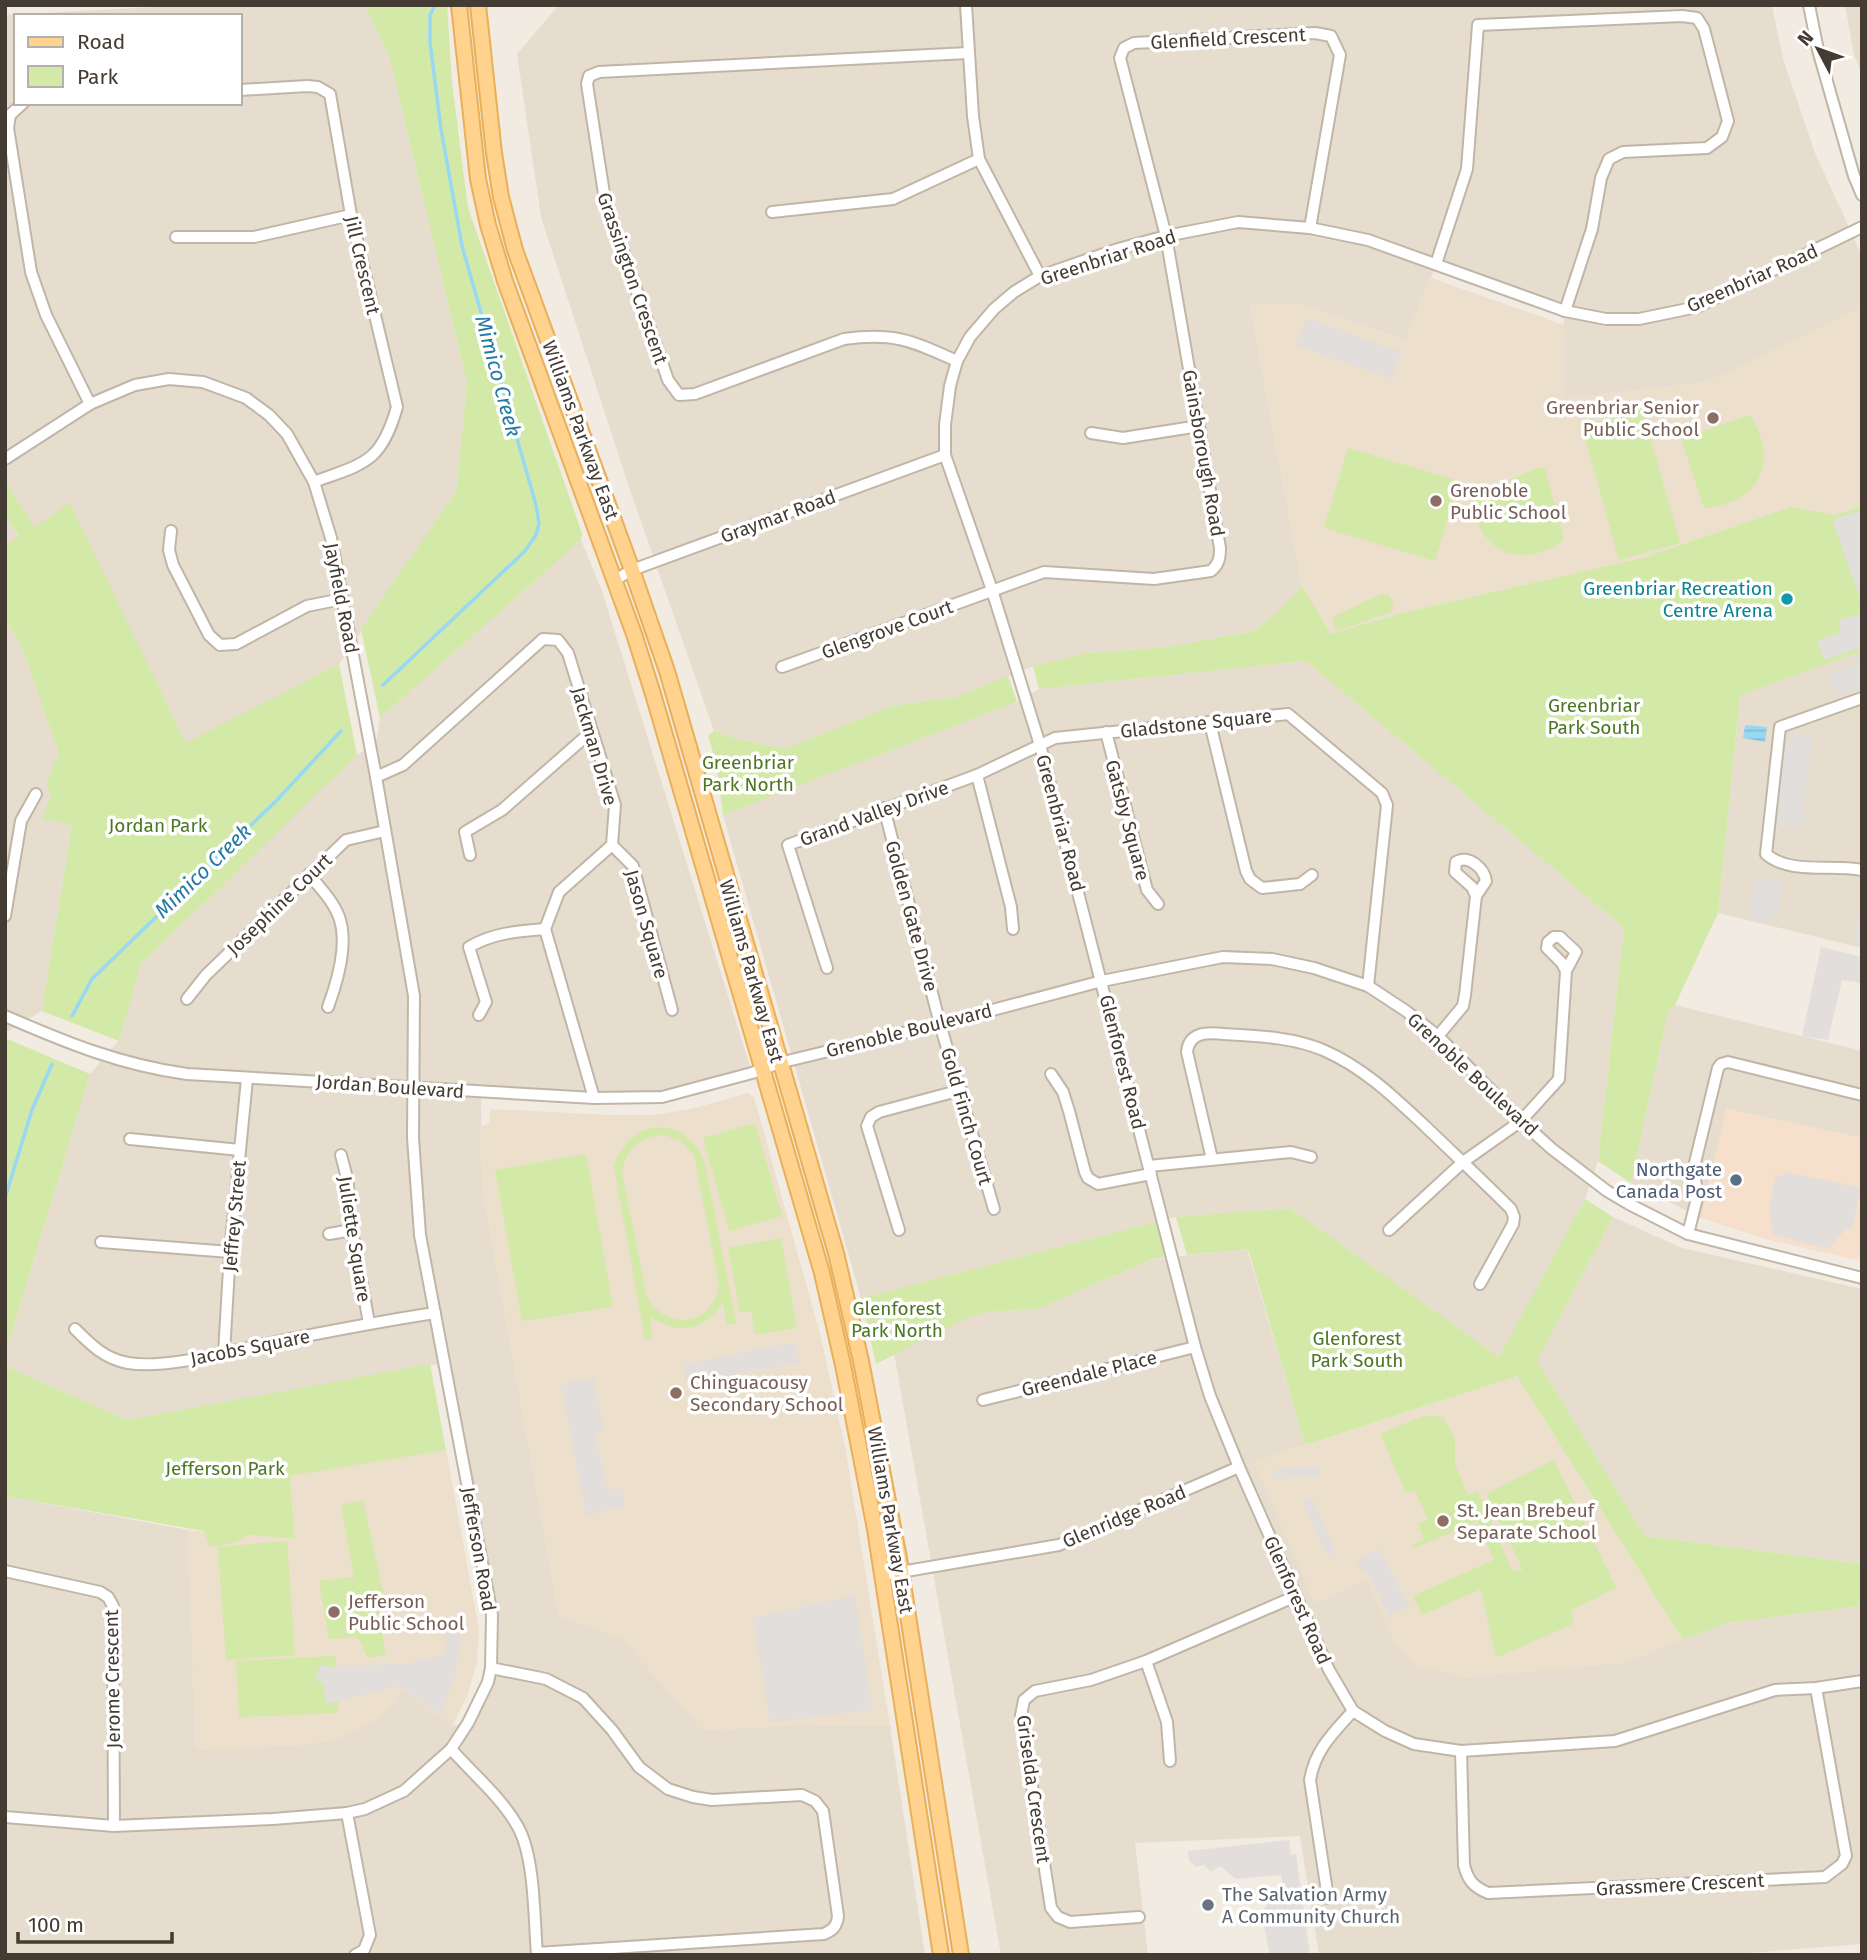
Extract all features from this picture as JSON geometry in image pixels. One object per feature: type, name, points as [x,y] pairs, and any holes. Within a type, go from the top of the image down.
[{"type":"main road","name":"Williams Parkway East","points":[[459,5],[478,179],[488,225],[505,281],[653,694],[822,1273],[851,1401],[883,1575],[941,1955]]},
{"type":"main road","name":"Williams Parkway East","points":[[478,5],[500,197],[515,250],[667,671],[822,1204],[855,1329],[901,1572],[961,1955]]},
{"type":"street","points":[[966,5],[972,116],[979,159],[1040,276]]},
{"type":"street","points":[[1809,5],[1818,50],[1854,176],[1862,195]]},
{"type":"street","points":[[1436,264],[1467,169],[1478,25],[1682,16],[1697,18],[1704,29],[1728,121],[1722,137],[1707,148],[1623,152],[1609,159],[1601,178],[1592,229],[1565,311]]},
{"type":"street","name":"Glenfield Crescent","points":[[1166,236],[1120,58],[1124,48],[1134,43],[1315,33],[1331,36],[1340,55],[1311,228]]},
{"type":"street","name":"Grassington Crescent","points":[[957,362],[907,340],[890,336],[869,336],[844,339],[695,394],[679,395],[668,380],[605,200],[587,84],[589,76],[599,72],[968,53]]},
{"type":"street","name":"Jill Crescent","points":[[242,90],[307,86],[318,87],[330,94],[351,215],[397,407],[390,433],[379,451],[359,465],[314,482]]},
{"type":"street","points":[[21,105],[10,115],[8,128],[31,272],[46,315],[90,404]]},
{"type":"street","points":[[772,212],[893,199],[979,159]]},
{"type":"street","points":[[176,237],[254,237],[351,215]]},
{"type":"street","name":"Greenbriar Road","points":[[1102,981],[1040,745],[992,590],[945,455],[947,408],[957,362],[970,337],[994,309],[1014,292],[1040,276],[1118,249],[1237,222],[1311,228],[1368,240],[1565,311],[1606,319],[1639,319],[1697,307],[1862,227]]},
{"type":"street","name":"Gainsborough Road","points":[[992,590],[1044,572],[1154,579],[1210,571],[1217,566],[1220,548],[1166,236]]},
{"type":"street","name":"Jayfield Road","points":[[5,459],[90,404],[135,384],[169,379],[203,382],[246,398],[270,415],[288,434],[314,482],[331,538],[414,996],[413,1087]]},
{"type":"street","points":[[1091,433],[1123,438],[1199,426]]},
{"type":"street","name":"Graymar Road","points":[[613,581],[632,569],[945,455]]},
{"type":"street","points":[[171,531],[169,550],[173,565],[209,635],[220,645],[236,644],[307,606],[342,599]]},
{"type":"street","name":"Glengrove Court","points":[[782,667],[992,590]]},
{"type":"street","name":"Jackman Drive","points":[[376,777],[403,765],[543,639],[558,640],[568,653],[615,805],[612,845]]},
{"type":"street","points":[[1862,698],[1780,727],[1766,854],[1776,862],[1862,870]]},
{"type":"street","name":"Gladstone Square","points":[[1040,745],[1055,738],[1288,713],[1382,793],[1387,805],[1368,986]]},
{"type":"street","points":[[1210,723],[1250,879],[1262,888],[1300,884],[1312,874]]},
{"type":"street","points":[[470,855],[465,832],[502,810],[592,731]]},
{"type":"street","name":"Gatsby Square","points":[[1106,732],[1147,890],[1158,904]]},
{"type":"street","name":"Grand Valley Drive","points":[[827,968],[788,845],[977,775],[1040,745]]},
{"type":"street","points":[[977,775],[1013,929]]},
{"type":"street","points":[[5,916],[21,821],[36,794]]},
{"type":"street","name":"Golden Gate Drive","points":[[884,808],[940,1024]]},
{"type":"street","name":"Josephine Court","points":[[187,999],[206,975],[346,840],[385,831]]},
{"type":"street","points":[[594,1098],[545,929],[559,892],[612,845]]},
{"type":"street","name":"Jason Square","points":[[612,845],[633,866],[672,1010]]},
{"type":"street","points":[[309,874],[338,912],[342,928],[343,941],[335,988],[328,1007]]},
{"type":"street","points":[[1438,1036],[1463,1006],[1476,896]]},
{"type":"street","points":[[479,1015],[486,1002],[469,947],[485,938],[509,932],[545,929]]},
{"type":"street","name":"Grenoble Boulevard","points":[[779,1063],[1102,981],[1223,957],[1272,958],[1314,968],[1368,986],[1406,1011],[1438,1036],[1521,1121],[1607,1191],[1688,1234],[1862,1278]]},
{"type":"street","points":[[1389,1230],[1463,1162],[1521,1121],[1559,1079],[1566,971]]},
{"type":"street","name":"Glenforest Road","points":[[1102,981],[1195,1347],[1210,1396],[1238,1467],[1329,1670],[1353,1711],[1385,1731],[1414,1744],[1461,1751],[1615,1741],[1775,1690],[1816,1688],[1862,1681]]},
{"type":"street","name":"Jordan Boulevard","points":[[5,1016],[117,1060],[151,1069],[247,1079],[594,1098],[662,1097],[779,1063]]},
{"type":"street","name":"Gold Finch Court","points":[[940,1024],[994,1209]]},
{"type":"street","points":[[1212,1158],[1187,1052],[1188,1043],[1196,1035],[1211,1033],[1283,1038],[1323,1050],[1360,1070],[1384,1088],[1511,1209],[1513,1224],[1480,1284]]},
{"type":"street","points":[[1688,1234],[1698,1194],[1693,1171],[1721,1064],[1728,1062],[1862,1095]]},
{"type":"street","points":[[1051,1073],[1066,1101],[1085,1172],[1088,1178],[1097,1184],[1212,1158],[1291,1152],[1311,1157]]},
{"type":"street","name":"Jeffrey Street","points":[[224,1353],[230,1252],[247,1079]]},
{"type":"street","name":"Jefferson Road","points":[[5,1817],[114,1826],[347,1814],[404,1791],[451,1749],[468,1723],[488,1682],[491,1668],[492,1615],[420,1235],[414,1182],[413,1087]]},
{"type":"street","points":[[900,1230],[867,1126],[871,1116],[961,1090]]},
{"type":"street","points":[[130,1139],[240,1150]]},
{"type":"street","name":"Juliette Square","points":[[341,1155],[347,1178],[352,1230],[369,1323]]},
{"type":"street","points":[[329,1234],[352,1230]]},
{"type":"street","points":[[101,1242],[230,1252]]},
{"type":"street","name":"Jacobs Square","points":[[75,1329],[101,1353],[126,1363],[141,1365],[224,1353],[369,1323],[435,1313]]},
{"type":"street","name":"Greendale Place","points":[[983,1399],[1195,1347]]},
{"type":"street","name":"Glenridge Road","points":[[883,1575],[1059,1545],[1238,1467]]},
{"type":"street","name":"Jerome Crescent","points":[[5,1571],[100,1591],[108,1597],[113,1606],[114,1826]]},
{"type":"street","name":"Griselda Crescent","points":[[1139,1917],[1070,1922],[1058,1917],[1051,1908],[1021,1715],[1024,1700],[1035,1691],[1091,1680],[1146,1661],[1296,1596]]},
{"type":"street","points":[[1146,1661],[1167,1722],[1170,1761]]},
{"type":"street","points":[[451,1749],[506,1809],[519,1828],[528,1853],[537,1954],[824,1934],[837,1924],[823,1811],[815,1801],[802,1795],[712,1800],[668,1789],[639,1766],[583,1698],[545,1679],[491,1668]]},
{"type":"street","name":"Grassmere Crescent","points":[[1461,1751],[1464,1865],[1467,1879],[1478,1889],[1489,1893],[1825,1877],[1842,1864],[1846,1856],[1816,1688]]},
{"type":"street","points":[[1328,1898],[1310,1780],[1313,1764],[1322,1745],[1353,1711]]},
{"type":"street","points":[[347,1814],[370,1935],[364,1950],[355,1955]]},
{"type":"shaded area","points":[[190,5],[365,5],[390,59],[467,383],[456,492],[339,664],[186,744],[70,504],[35,527],[5,481],[5,15],[14,15],[14,105],[242,105],[242,14],[24,14]]},
{"type":"shaded area","points":[[559,5],[1772,5],[1783,59],[1815,153],[1862,256],[1862,308],[1707,382],[1563,399],[1564,311],[1436,265],[1405,340],[1296,303],[1250,304],[1302,586],[1280,610],[1254,631],[1166,647],[1087,653],[1034,666],[956,697],[892,706],[785,749],[741,740],[714,731],[629,487],[541,217],[517,54]]},
{"type":"shaded area","points":[[1845,5],[1862,5],[1862,74],[1854,55]]},
{"type":"shaded area","name":"Grenoble Public School","points":[[1431,278],[1564,325],[1564,399],[1707,382],[1862,308],[1862,506],[1835,515],[1791,507],[1646,557],[1402,613],[1331,634],[1302,586],[1250,303],[1296,303],[1404,340]]},
{"type":"shaded area","points":[[1306,318],[1401,352],[1391,379],[1296,345]]},
{"type":"shaded area","points":[[1862,510],[1862,604],[1832,520]]},
{"type":"shaded area","points":[[5,517],[19,537],[5,546]]},
{"type":"shaded area","points":[[581,540],[602,591],[752,1073],[662,1097],[481,1093],[482,1185],[559,1616],[622,1638],[703,1730],[794,1725],[890,1726],[925,1955],[5,1955],[5,1496],[188,1530],[196,1749],[299,1745],[336,1739],[389,1709],[403,1689],[452,1726],[468,1723],[488,1682],[492,1615],[444,1363],[127,1420],[5,1366],[5,1355],[90,1074],[119,1040],[141,964],[355,756],[376,743],[380,718]]},
{"type":"shaded area","points":[[1862,613],[1862,647],[1824,660],[1817,641],[1841,633],[1838,621]]},
{"type":"shaded area","points":[[5,621],[21,645],[59,754],[47,782],[51,797],[46,807],[72,824],[42,1011],[5,1033]]},
{"type":"shaded area","points":[[1862,651],[1862,948],[1718,913],[1740,696]]},
{"type":"shaded area","points":[[1306,661],[1624,928],[1598,1161],[1585,1199],[1500,1358],[1290,1208],[1176,1217],[861,1298],[723,815],[1017,702],[1039,689]]},
{"type":"shaded area","points":[[1862,661],[1862,687],[1838,696],[1830,674]]},
{"type":"shaded area","points":[[1794,734],[1812,736],[1802,826],[1776,824],[1785,740],[1793,741]]},
{"type":"shaded area","points":[[1755,876],[1783,881],[1776,916],[1768,915],[1767,923],[1748,920]]},
{"type":"shaded area","points":[[1862,908],[1862,945],[1852,941]]},
{"type":"shaded area","points":[[1821,947],[1862,957],[1862,983],[1842,980],[1828,1040],[1802,1036]]},
{"type":"shaded area","points":[[1675,1005],[1862,1051],[1862,1138],[1727,1109],[1701,1218],[1631,1183],[1668,1012]]},
{"type":"shaded area","name":"Chinguacousy Secondary School","points":[[748,1093],[754,1097],[820,1334],[846,1452],[890,1726],[794,1725],[703,1730],[622,1638],[559,1616],[482,1185],[482,1126],[489,1123],[491,1109],[654,1115],[695,1108]]},
{"type":"shaded area","points":[[1726,1109],[1862,1138],[1862,1257],[1857,1260],[1762,1238],[1701,1218]]},
{"type":"shaded area","points":[[1784,1171],[1861,1188],[1852,1229],[1845,1230],[1828,1249],[1773,1235],[1769,1211],[1775,1175],[1783,1176]]},
{"type":"shaded area","points":[[1613,1217],[1682,1248],[1862,1289],[1862,1564],[1645,1536],[1537,1361]]},
{"type":"shaded area","points":[[1247,1249],[1305,1445],[1255,1462],[1315,1603],[1367,1579],[1396,1643],[1466,1677],[1626,1662],[1725,1623],[1862,1606],[1862,1944],[1722,1955],[1319,1955],[1300,1836],[1135,1843],[1148,1955],[1001,1955],[894,1353],[969,1317],[989,1312],[1038,1309],[1154,1259]]},
{"type":"shaded area","points":[[795,1342],[800,1362],[687,1385],[683,1365]]},
{"type":"shaded area","name":"St. Jean Brebeuf Separate School","points":[[1517,1376],[1683,1640],[1626,1662],[1466,1677],[1418,1667],[1406,1657],[1396,1643],[1367,1580],[1315,1603],[1254,1462]]},
{"type":"shaded area","points":[[594,1378],[604,1432],[595,1435],[608,1490],[621,1488],[625,1506],[586,1516],[561,1384]]},
{"type":"shaded area","name":"Jefferson Public School","points":[[446,1450],[479,1630],[477,1661],[468,1694],[452,1726],[403,1690],[389,1709],[375,1721],[336,1739],[299,1745],[196,1749],[188,1530],[295,1539],[290,1476]]},
{"type":"shaded area","points":[[1288,1467],[1320,1467],[1320,1477],[1289,1477],[1275,1481],[1271,1472]]},
{"type":"shaded area","points":[[1312,1497],[1335,1552],[1327,1556],[1303,1501]]},
{"type":"shaded area","points":[[1379,1548],[1410,1607],[1389,1616],[1368,1574],[1355,1563]]},
{"type":"shaded area","points":[[855,1595],[873,1710],[770,1722],[753,1618]]},
{"type":"shaded area","points":[[447,1632],[461,1633],[455,1676],[441,1715],[400,1686],[326,1704],[323,1683],[315,1680],[321,1664],[329,1667],[411,1663],[444,1654]]},
{"type":"shaded area","points":[[1289,1840],[1291,1855],[1296,1854],[1310,1955],[1270,1955],[1261,1912],[1284,1886],[1281,1875],[1236,1879],[1220,1866],[1211,1872],[1204,1865],[1196,1867],[1189,1860],[1188,1851]]},
{"type":"green space","points":[[365,5],[447,5],[452,83],[468,208],[582,533],[581,540],[380,718],[361,629],[456,492],[467,383],[390,59]]},
{"type":"green space","points":[[1642,409],[1680,543],[1619,560],[1582,426]]},
{"type":"green space","points":[[1749,415],[1759,432],[1763,448],[1759,477],[1751,489],[1739,498],[1723,505],[1704,508],[1682,442],[1684,438]]},
{"type":"green space","points":[[1348,448],[1459,481],[1435,561],[1324,528]]},
{"type":"green space","points":[[1540,467],[1545,469],[1564,540],[1548,550],[1532,554],[1516,555],[1503,551],[1491,543],[1482,531],[1473,496]]},
{"type":"green space","name":"Jordan Park","points":[[5,481],[35,527],[70,503],[186,743],[339,664],[357,755],[141,964],[119,1041],[42,1011],[72,824],[43,819],[51,797],[46,782],[59,754],[21,645],[5,621],[5,546],[19,536],[5,517]]},
{"type":"green space","name":"Greenbriar Park South","points":[[1862,506],[1862,651],[1740,696],[1718,913],[1675,1005],[1668,1012],[1631,1183],[1598,1161],[1624,928],[1306,661],[1039,689],[1033,666],[1087,653],[1166,647],[1254,631],[1280,610],[1302,586],[1331,634],[1402,613],[1646,557],[1791,507],[1835,515]]},
{"type":"green space","points":[[1383,594],[1388,595],[1394,604],[1391,612],[1340,630],[1335,628],[1334,616]]},
{"type":"green space","name":"Greenbriar Park North","points":[[1008,676],[1017,702],[723,815],[716,762],[708,736],[714,731],[785,749],[892,706],[956,697]]},
{"type":"green space","points":[[5,1038],[90,1074],[5,1355]]},
{"type":"green space","points":[[755,1123],[782,1216],[729,1231],[703,1138]]},
{"type":"green space","points":[[661,1128],[678,1131],[691,1141],[701,1154],[736,1323],[727,1325],[723,1303],[707,1320],[690,1328],[671,1326],[650,1317],[652,1338],[645,1340],[614,1167],[627,1142],[644,1131]],"holes":[[[663,1135],[681,1141],[694,1155],[719,1284],[709,1309],[700,1316],[678,1320],[656,1309],[647,1298],[622,1173],[626,1158],[640,1141]]]},
{"type":"green space","points":[[586,1154],[613,1307],[522,1321],[495,1170]]},
{"type":"green space","name":"Glenforest Park South","points":[[1585,1199],[1613,1217],[1537,1361],[1645,1536],[1862,1564],[1862,1606],[1726,1623],[1683,1640],[1517,1376],[1305,1445],[1248,1249],[1187,1255],[1176,1217],[1290,1208],[1499,1357]]},
{"type":"green space","name":"Glenforest Park North","points":[[1156,1222],[1165,1257],[1153,1259],[1038,1309],[989,1312],[969,1317],[876,1364],[861,1298]]},
{"type":"green space","points":[[781,1238],[797,1328],[755,1335],[751,1311],[740,1313],[728,1248]]},
{"type":"green space","name":"Jefferson Park","points":[[430,1364],[446,1450],[290,1476],[295,1539],[247,1535],[236,1542],[210,1547],[204,1531],[5,1496],[5,1366],[127,1420]]},
{"type":"green space","points":[[1423,1416],[1443,1417],[1455,1439],[1455,1464],[1468,1495],[1478,1491],[1512,1570],[1523,1570],[1486,1494],[1554,1460],[1616,1588],[1571,1610],[1573,1624],[1498,1657],[1495,1655],[1481,1589],[1422,1615],[1413,1596],[1494,1560],[1477,1521],[1413,1549],[1412,1545],[1424,1540],[1418,1524],[1428,1520],[1415,1490],[1406,1493],[1380,1434]]},
{"type":"green space","points":[[363,1500],[386,1607],[378,1609],[386,1654],[368,1658],[358,1637],[329,1639],[319,1581],[354,1577],[341,1505]]},
{"type":"green space","points":[[287,1541],[295,1655],[226,1660],[218,1547]]},
{"type":"green space","points":[[336,1656],[338,1713],[239,1717],[236,1661]]},
{"type":"water","points":[[1745,725],[1767,727],[1765,742],[1743,738]]},
{"type":"waterway","name":"Mimico Creek","points":[[383,685],[525,551],[536,535],[539,523],[462,246],[441,129],[430,42],[430,15],[435,5]]},
{"type":"waterway","name":"Mimico Creek","points":[[72,1016],[92,979],[277,800],[341,731]]},
{"type":"waterway","name":"Mimico Creek","points":[[5,1198],[32,1110],[52,1064]]},
{"type":"place","name":"Greenbriar Senior Public School","points":[[1713,418]]},
{"type":"place","name":"Grenoble Public School","points":[[1436,501]]},
{"type":"place","name":"Greenbriar Recreation Centre Arena","points":[[1787,599]]},
{"type":"place","name":"Northgate Canada Post","points":[[1736,1180]]},
{"type":"place","name":"Chinguacousy Secondary School","points":[[676,1393]]},
{"type":"place","name":"St. Jean Brebeuf Separate School","points":[[1443,1521]]},
{"type":"place","name":"Jefferson Public School","points":[[334,1612]]},
{"type":"place","name":"The Salvation Army A Community Church","points":[[1208,1905]]}]
